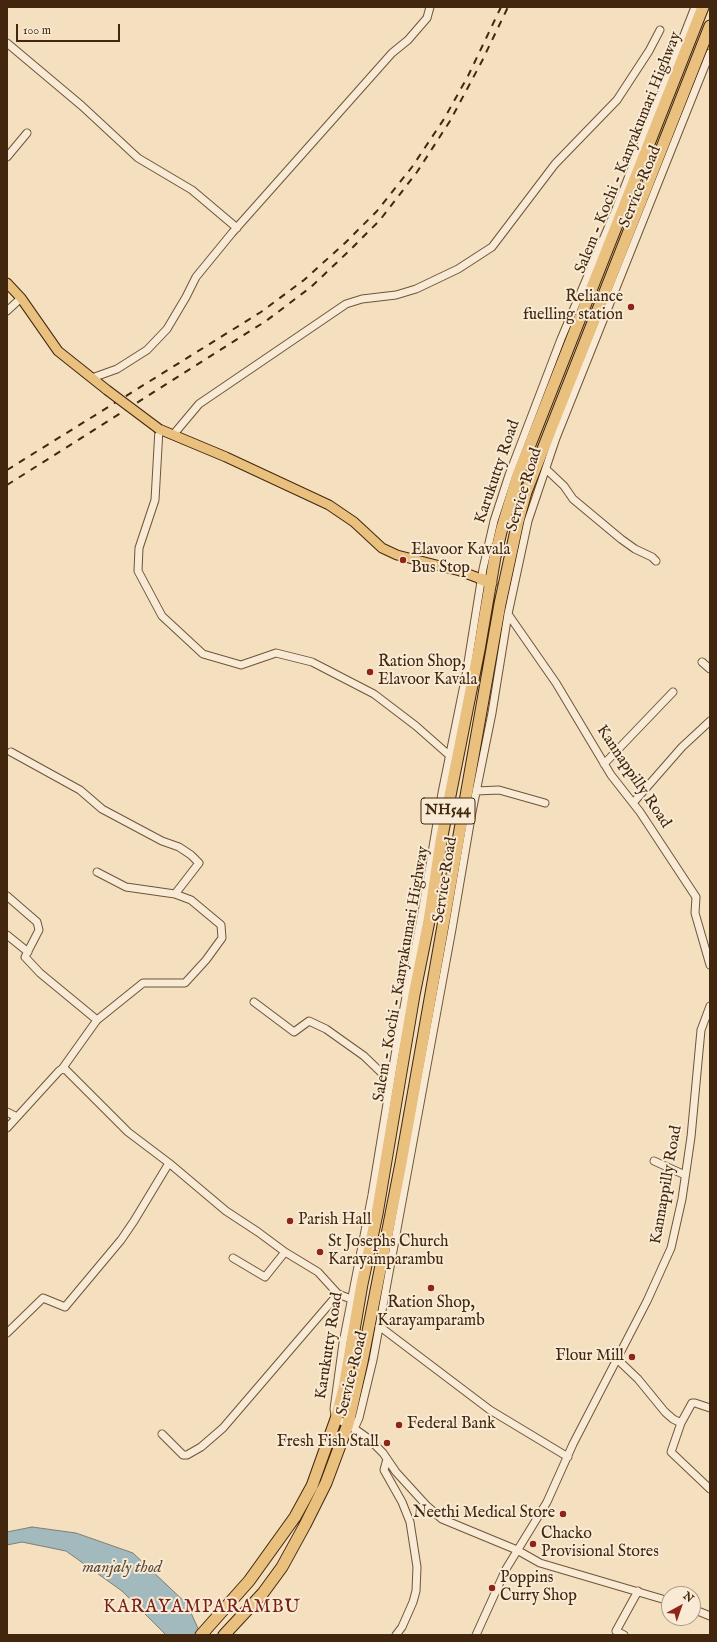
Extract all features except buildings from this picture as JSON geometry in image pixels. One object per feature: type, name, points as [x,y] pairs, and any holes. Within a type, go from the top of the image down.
[{"type":"highway","name":"Salem - Kochi - Kanyakumari Highway","points":[[201,1635],[249,1581],[295,1517],[312,1486],[336,1419],[344,1388],[362,1284],[377,1214],[442,840],[466,717],[486,581],[518,475],[703,7]]},
{"type":"highway","name":"Salem - Kochi - Kanyakumari Highway","points":[[224,1635],[262,1593],[282,1567],[326,1483],[351,1426],[401,1163],[510,552],[526,492],[710,26]]},
{"type":"highway","points":[[500,604],[508,614]]},
{"type":"main road","points":[[7,283],[21,298],[58,351],[159,429],[226,457],[329,505],[354,522],[382,548],[397,555],[460,571],[486,581]]},
{"type":"street","points":[[92,378],[118,369],[147,350],[167,329],[186,298],[196,277],[236,228],[392,53],[408,40],[427,18],[430,7]]},
{"type":"street","name":"Karukutty Road","points":[[336,1419],[334,1408],[351,1299],[372,1194],[450,756],[486,581],[501,497],[570,315],[616,208],[695,7]]},
{"type":"street","points":[[173,435],[199,404],[346,304],[362,299],[396,295],[416,289],[458,269],[492,247],[555,164],[617,100],[649,51],[660,30]]},
{"type":"street","points":[[7,43],[82,106],[138,158],[192,190],[236,228]]},
{"type":"street","name":"Service Road","points":[[351,1426],[359,1418],[367,1389],[476,792],[492,713],[516,570],[528,521],[556,438],[710,53]]},
{"type":"street","points":[[7,157],[27,132]]},
{"type":"street","points":[[7,311],[21,298]]},
{"type":"street","points":[[159,429],[155,500],[139,548],[138,571],[162,616],[203,654],[241,665],[276,653],[312,662],[374,694],[416,726],[450,756]]},
{"type":"street","points":[[546,469],[564,486],[573,499],[621,539],[635,549],[652,557],[656,561]]},
{"type":"street","name":"Kannappilly Road","points":[[508,614],[556,683],[611,775],[633,803],[696,897],[695,913],[710,964]]},
{"type":"street","points":[[702,662],[710,669]]},
{"type":"street","points":[[604,764],[673,692]]},
{"type":"street","points":[[633,803],[682,747],[710,721]]},
{"type":"street","points":[[11,752],[80,790],[102,809],[162,841],[179,847],[191,854],[199,863],[175,894]]},
{"type":"street","points":[[476,792],[499,790],[545,803]]},
{"type":"street","points":[[7,1128],[62,1069],[97,1020],[143,983],[185,983],[206,960],[222,938],[221,925],[191,900],[175,894],[126,887],[97,872]]},
{"type":"street","points":[[7,896],[37,922],[39,930],[25,957],[40,973],[97,1020]]},
{"type":"street","points":[[7,935],[28,952]]},
{"type":"street","points":[[254,1002],[294,1032],[309,1021],[326,1029],[364,1056],[391,1082]]},
{"type":"street","name":"Kannappilly Road","points":[[476,1635],[497,1587],[517,1550],[547,1502],[617,1359],[648,1301],[671,1248],[691,1137],[702,1030],[710,1006]]},
{"type":"street","points":[[62,1069],[72,1076],[128,1132],[169,1163],[226,1212],[258,1232],[285,1252],[318,1272],[338,1294],[351,1299]]},
{"type":"street","points":[[7,1112],[17,1117]]},
{"type":"street","points":[[654,1161],[685,1175]]},
{"type":"street","points":[[7,1333],[43,1298],[65,1307],[121,1240],[169,1163]]},
{"type":"street","points":[[233,1258],[265,1277],[285,1252]]},
{"type":"street","points":[[162,1434],[183,1455],[187,1455],[201,1446],[223,1428],[338,1294]]},
{"type":"street","points":[[379,1326],[490,1410],[568,1457]]},
{"type":"street","points":[[617,1359],[638,1379],[665,1412],[673,1419],[681,1423]]},
{"type":"street","points":[[710,1408],[692,1403],[681,1423],[671,1452],[710,1489]]},
{"type":"street","points":[[336,1419],[351,1426],[369,1439],[427,1506],[442,1519],[517,1550],[540,1562],[661,1598]]},
{"type":"street","points":[[387,1459],[384,1470],[402,1502],[410,1522],[417,1567],[416,1591],[413,1602],[405,1621],[396,1635]]},
{"type":"street","points":[[624,1635],[616,1631],[638,1591]]},
{"type":"water","name":"manjaly thod","points":[[32,1527],[76,1533],[133,1553],[187,1604],[201,1635],[166,1635],[122,1591],[66,1551],[22,1542],[7,1545],[7,1532]]},
{"type":"railway","points":[[7,470],[261,312],[304,280],[345,243],[377,211],[412,167],[444,119],[468,76],[501,7]]},
{"type":"railway","points":[[7,485],[266,321],[311,287],[349,251],[380,220],[417,172],[450,121],[482,61],[508,7]]},
{"type":"place","name":"Reliance fuelling station","points":[[631,307]]},
{"type":"place","name":"Elavoor Kavala Bus Stop","points":[[403,560]]},
{"type":"place","name":"Ration Shop, Elavoor Kavala","points":[[370,672]]},
{"type":"place","name":"Parish Hall","points":[[290,1221]]},
{"type":"place","name":"St Josephs Church Karayamparambu","points":[[320,1252]]},
{"type":"place","name":"Ration Shop, Karayamparamb","points":[[431,1288]]},
{"type":"place","name":"Flour Mill","points":[[632,1357]]},
{"type":"place","name":"Federal Bank","points":[[399,1425]]},
{"type":"place","name":"Fresh Fish Stall","points":[[387,1443]]},
{"type":"place","name":"Neethi Medical Store","points":[[563,1514]]},
{"type":"place","name":"Chacko Provisional Stores","points":[[533,1544]]},
{"type":"place","name":"Poppins Curry Shop","points":[[492,1588]]},
{"type":"district","name":"KARAYAMPARAMBU","points":[[202,1608]]}]
